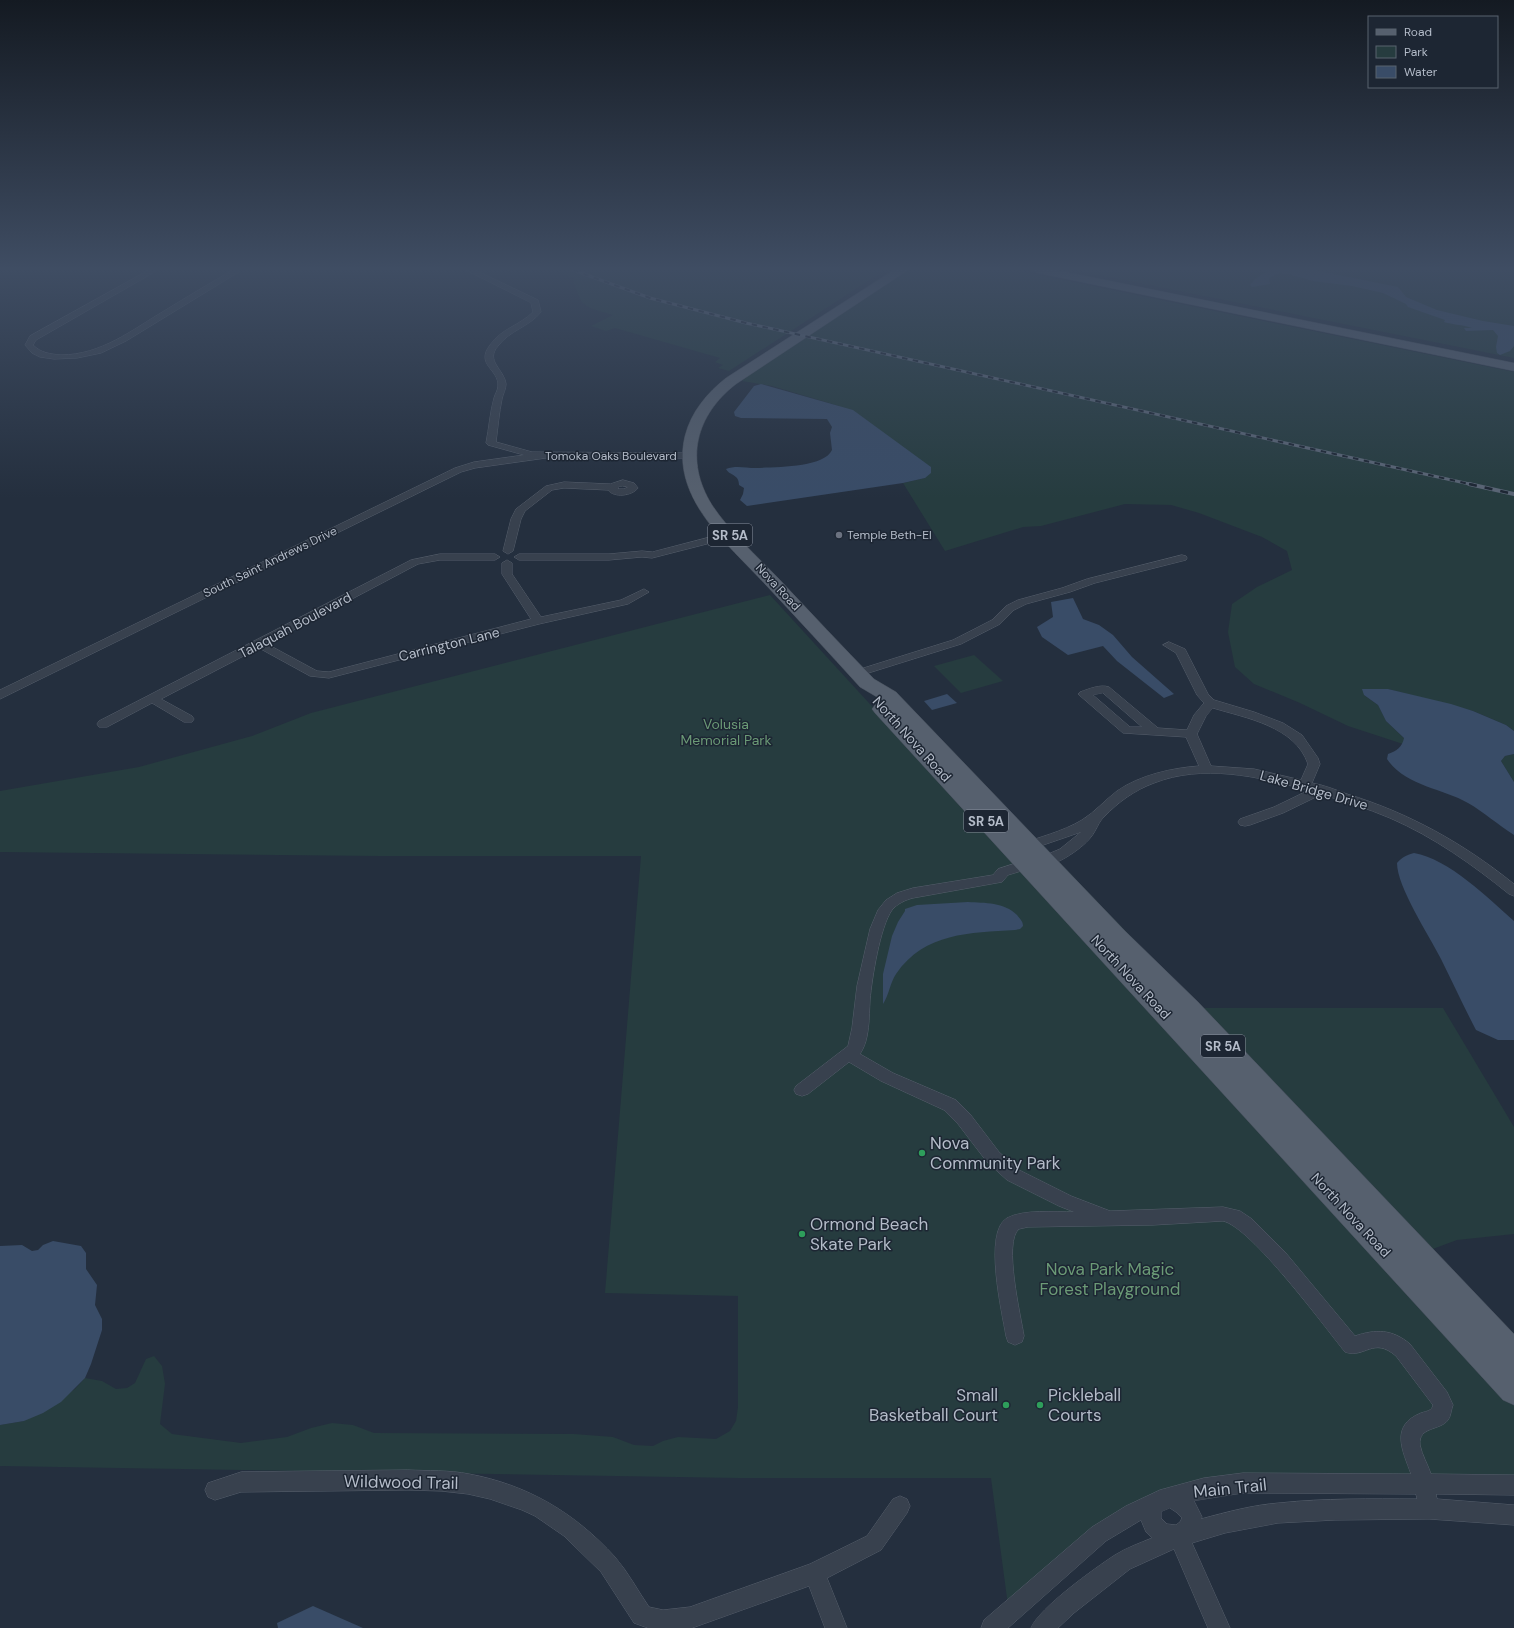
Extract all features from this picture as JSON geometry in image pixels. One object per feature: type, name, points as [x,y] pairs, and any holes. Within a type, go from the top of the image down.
[{"type":"main road","name":"Nova Road","points":[[730,380],[734,370],[771,346]]},
{"type":"main road","name":"Nova Road","points":[[786,346],[745,373],[730,380],[710,400],[701,413],[692,436],[690,456],[692,476],[705,505],[727,532],[862,678]]},
{"type":"main road","points":[[1411,346],[1514,367]]},
{"type":"main road","points":[[1454,346],[1514,358]]},
{"type":"main road","name":"North Nova Road","points":[[862,678],[874,700],[1029,858],[1117,937],[1189,1008],[1514,1355]]},
{"type":"main road","name":"North Nova Road","points":[[1029,858],[1148,996],[1514,1390]]},
{"type":"main road","points":[[1148,996],[1171,1007],[1178,1009],[1189,1008]]},
{"type":"street","points":[[29,346],[32,351],[42,355],[54,357],[74,356],[109,346]]},
{"type":"street","name":"Tomoka Oaks Boulevard","points":[[493,346],[489,355],[490,364],[500,377],[502,386],[498,397],[491,443],[532,455],[547,456],[690,456]]},
{"type":"street","name":"South Saint Andrews Drive","points":[[0,695],[458,470],[474,465],[547,456]]},
{"type":"street","points":[[508,551],[520,509],[549,488],[564,485],[613,487]]},
{"type":"street","points":[[519,557],[516,552],[508,551],[500,552],[495,557],[496,561],[507,563],[516,560],[519,557],[609,557],[642,554],[652,555],[683,544],[727,532]]},
{"type":"street","name":"Talaquah Boulevard","points":[[103,724],[415,562],[440,557],[495,557]]},
{"type":"street","points":[[862,678],[957,642],[996,622],[1010,608],[1022,602],[1066,590],[1091,581],[1182,558]]},
{"type":"street","points":[[507,563],[507,574],[538,621]]},
{"type":"street","name":"Carrington Lane","points":[[259,644],[314,674],[329,674],[538,621],[624,602],[644,592]]},
{"type":"street","points":[[1169,645],[1181,651],[1203,694],[1210,703],[1250,715],[1279,726],[1298,738],[1312,758],[1314,764],[1309,786],[1311,794],[1264,816],[1245,822]]},
{"type":"street","points":[[1154,732],[1105,689],[1084,694],[1127,730],[1154,732],[1191,734]]},
{"type":"street","points":[[153,699],[188,719]]},
{"type":"street","points":[[1191,734],[1200,716],[1210,703]]},
{"type":"street","points":[[1191,734],[1207,770]]},
{"type":"street","name":"Lake Bridge Drive","points":[[1029,858],[1097,816],[1121,795],[1135,786],[1166,775],[1207,770],[1228,770],[1269,775],[1309,786],[1395,816],[1427,832],[1468,857],[1514,891]]},
{"type":"street","points":[[802,1090],[855,1049],[858,1040],[864,986],[877,929],[885,910],[891,903],[902,896],[913,893],[997,879],[1003,872],[1029,858],[1069,851],[1092,829],[1097,816]]},
{"type":"street","points":[[849,1055],[887,1077],[950,1105],[964,1119],[993,1157],[1013,1175],[1065,1201],[1111,1218]]},
{"type":"street","points":[[1015,1336],[1003,1250],[1004,1236],[1007,1228],[1012,1223],[1020,1220],[1223,1214],[1234,1216],[1246,1224],[1279,1257],[1352,1346],[1376,1339],[1391,1341],[1398,1345],[1437,1393],[1442,1405],[1441,1413],[1438,1417],[1417,1425],[1411,1437],[1410,1448],[1420,1472],[1429,1509]]},
{"type":"street","name":"Wildwood Trail","points":[[215,1490],[241,1482],[408,1480],[468,1484],[496,1490],[526,1501],[542,1509],[572,1529],[608,1564],[642,1615],[652,1619],[673,1621],[690,1618],[815,1573],[874,1543],[900,1506]]},
{"type":"street","name":"Main Trail","points":[[992,1628],[1058,1568],[1099,1534],[1114,1523],[1141,1508],[1162,1499],[1207,1487],[1243,1483],[1514,1485]]},
{"type":"street","points":[[1170,1498],[1181,1502],[1192,1517],[1190,1526],[1179,1536],[1163,1534],[1154,1526],[1151,1520],[1151,1509],[1162,1499],[1170,1498]]},
{"type":"street","name":"Main Trail","points":[[1042,1628],[1066,1605],[1123,1562],[1179,1536],[1225,1523],[1278,1512],[1429,1509],[1514,1515]]},
{"type":"street","points":[[1179,1536],[1219,1628]]},
{"type":"street","points":[[815,1573],[836,1628]]},
{"type":"green space","points":[[678,346],[768,346],[729,371],[718,368],[723,365],[715,362],[720,358]]},
{"type":"green space","points":[[789,346],[1386,346],[1514,372],[1514,731],[1506,725],[1473,711],[1388,689],[1364,695],[1378,705],[1386,721],[1404,738],[1403,744],[1348,726],[1300,703],[1254,684],[1235,667],[1228,632],[1232,604],[1257,587],[1292,570],[1287,551],[1262,537],[1199,513],[1171,505],[1125,504],[1041,526],[1023,527],[945,551],[903,483],[925,478],[839,406],[772,386],[742,381],[761,364]]},
{"type":"green space","points":[[1454,346],[1514,346],[1514,358]]},
{"type":"green space","name":"Nova Community Park","points":[[770,595],[978,822],[1034,836],[1200,1008],[1443,1008],[1514,1127],[1514,1234],[1457,1240],[1430,1250],[1514,1338],[1514,1486],[1301,1483],[1162,1499],[1009,1613],[991,1478],[738,1478],[0,1466],[0,1425],[24,1421],[75,1389],[85,1378],[102,1381],[116,1389],[127,1388],[135,1383],[146,1359],[154,1356],[162,1366],[165,1384],[160,1424],[172,1434],[241,1443],[287,1437],[311,1428],[332,1423],[353,1425],[374,1433],[574,1434],[613,1437],[634,1445],[653,1446],[663,1441],[678,1437],[716,1439],[730,1431],[736,1421],[738,1407],[738,1296],[605,1293],[641,856],[378,856],[0,852],[0,791],[139,767],[252,736],[311,713]]},
{"type":"green space","points":[[974,655],[1003,681],[961,693],[934,666]]},
{"type":"green space","points":[[1514,754],[1514,782],[1501,761],[1505,756]]},
{"type":"water","points":[[1514,346],[1510,351],[1500,355],[1497,353],[1496,347]]},
{"type":"water","points":[[761,384],[853,410],[931,467],[931,473],[925,478],[903,483],[747,506],[740,500],[744,488],[739,485],[738,479],[726,469],[737,467],[756,468],[798,465],[819,460],[827,456],[832,450],[830,433],[832,427],[827,419],[741,418],[735,416],[734,412],[754,386]]},
{"type":"water","points":[[1073,598],[1083,619],[1099,625],[1113,635],[1132,657],[1174,694],[1164,698],[1117,661],[1103,646],[1068,655],[1042,637],[1037,627],[1053,617],[1051,602]]},
{"type":"water","points":[[1362,689],[1388,689],[1451,704],[1473,711],[1506,725],[1514,731],[1514,754],[1505,756],[1501,761],[1514,782],[1514,835],[1468,803],[1424,786],[1404,775],[1395,768],[1387,759],[1388,754],[1399,748],[1404,738],[1386,721],[1378,705],[1364,695]]},
{"type":"water","points":[[947,694],[957,703],[932,710],[924,701]]},
{"type":"water","points":[[1414,853],[1441,863],[1454,871],[1480,891],[1514,921],[1514,1040],[1498,1040],[1476,1030],[1402,885],[1398,873],[1397,863],[1405,856]]},
{"type":"water","points":[[968,902],[1000,905],[1017,915],[1022,921],[1023,926],[1020,929],[1015,930],[982,932],[950,937],[935,942],[920,950],[908,960],[896,974],[883,1004],[883,974],[892,936],[905,909],[917,905]]},
{"type":"water","points":[[53,1241],[81,1246],[86,1253],[86,1269],[97,1285],[95,1305],[102,1319],[102,1330],[85,1378],[61,1402],[43,1413],[24,1421],[0,1425],[0,1246],[22,1245],[32,1251],[38,1250],[43,1245]]},
{"type":"water","points":[[313,1606],[363,1628],[278,1628],[277,1623]]},
{"type":"railway","points":[[849,346],[1474,485]]},
{"type":"railway","points":[[1469,484],[1514,494]]},
{"type":"place","name":"Temple Beth-El","points":[[839,535]]},
{"type":"place","name":"Nova Community Park","points":[[922,1153]]},
{"type":"place","name":"Ormond Beach Skate Park","points":[[802,1234]]},
{"type":"place","name":"Small Basketball Court","points":[[1006,1405]]},
{"type":"place","name":"Pickleball Courts","points":[[1040,1405]]},
{"type":"park label","name":"Volusia Memorial Park","points":[[726,732]]},
{"type":"park label","name":"Nova Park Magic Forest Playground","points":[[1110,1279]]}]
